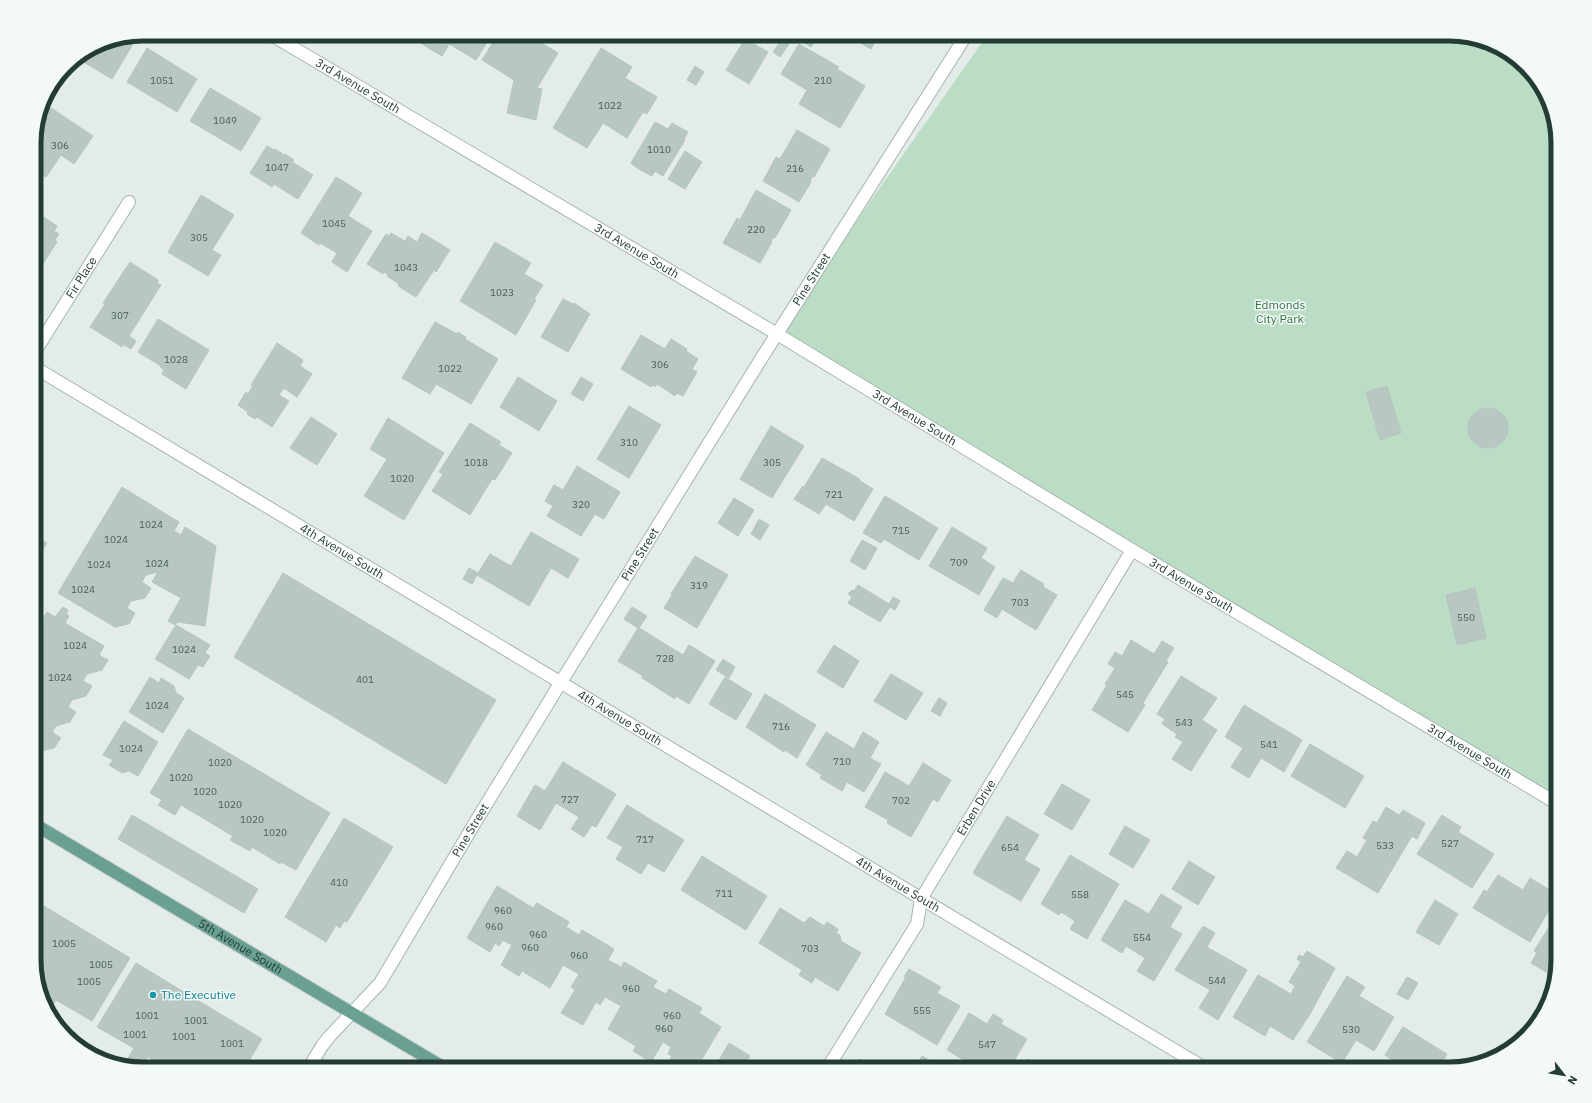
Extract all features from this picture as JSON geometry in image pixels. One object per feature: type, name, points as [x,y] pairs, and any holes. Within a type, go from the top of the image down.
[{"type":"main road","name":"5th Avenue South","points":[[41,828],[434,1062]]},
{"type":"street","name":"3rd Avenue South","points":[[282,41],[776,334],[1132,550],[1551,800]]},
{"type":"street","name":"Pine Street","points":[[312,1062],[322,1046],[380,983],[476,821],[776,334],[963,41]]},
{"type":"street","name":"Fir Place","points":[[41,342],[129,202]]},
{"type":"street","name":"4th Avenue South","points":[[41,371],[1194,1062]]},
{"type":"street","name":"Erben Drive","points":[[831,1062],[917,924],[922,899],[1132,550]]},
{"type":"green space","name":"Edmonds City Park","points":[[983,41],[1456,41],[1482,46],[1506,58],[1521,71],[1537,92],[1548,117],[1551,143],[1551,799],[777,334]]},
{"type":"building","points":[[417,41],[488,41],[476,60],[449,44],[442,56]]},
{"type":"building","points":[[494,41],[538,41],[558,53],[537,88],[542,89],[536,120],[507,113],[514,80],[482,60]]},
{"type":"building","points":[[744,41],[749,41],[768,52],[749,84],[726,70]]},
{"type":"building","points":[[781,41],[791,41],[780,57],[773,52]]},
{"type":"building","points":[[802,41],[815,41],[811,47]]},
{"type":"building","points":[[856,41],[875,41],[871,49]]},
{"type":"building","points":[[130,42],[133,44],[112,79],[82,61],[110,46]]},
{"type":"building","points":[[799,44],[839,67],[837,69],[865,86],[840,128],[799,104],[807,90],[781,74]]},
{"type":"building","points":[[147,48],[197,79],[177,112],[127,82]]},
{"type":"building","points":[[601,48],[632,67],[625,78],[657,97],[647,114],[643,112],[627,138],[603,123],[587,148],[553,128]]},
{"type":"building","points":[[695,66],[704,72],[696,85],[687,80]]},
{"type":"building","points":[[210,88],[261,118],[241,151],[190,121]]},
{"type":"building","points":[[48,106],[93,136],[74,164],[61,155],[46,177],[41,174],[41,136],[44,117]]},
{"type":"building","points":[[655,122],[668,129],[672,123],[688,132],[684,139],[685,140],[663,176],[655,171],[652,176],[631,163]]},
{"type":"building","points":[[797,130],[830,149],[799,202],[763,181],[776,157],[780,159]]},
{"type":"building","points":[[267,146],[284,155],[285,154],[294,160],[292,162],[313,175],[298,199],[274,184],[272,187],[250,173]]},
{"type":"building","points":[[685,151],[702,162],[685,189],[668,179]]},
{"type":"building","points":[[336,177],[362,193],[348,216],[372,231],[347,272],[332,262],[337,253],[320,243],[319,245],[301,233]]},
{"type":"building","points":[[756,190],[791,210],[775,238],[773,237],[772,242],[760,263],[723,243],[737,218],[740,220]]},
{"type":"building","points":[[201,195],[234,215],[212,250],[221,255],[208,276],[168,252]]},
{"type":"building","points":[[41,216],[57,226],[54,231],[59,234],[55,240],[57,242],[42,265]]},
{"type":"building","points":[[391,233],[405,241],[408,236],[417,242],[422,233],[450,250],[436,272],[434,270],[416,297],[398,286],[399,284],[387,276],[388,274],[384,272],[383,274],[367,264],[386,234],[389,236]]},
{"type":"building","points":[[495,242],[531,263],[524,274],[543,285],[534,299],[536,300],[516,335],[460,301]]},
{"type":"building","points":[[130,262],[158,280],[157,283],[161,285],[129,336],[136,341],[131,349],[123,344],[122,347],[90,327],[105,304],[103,303]]},
{"type":"building","points":[[563,299],[573,304],[574,303],[590,314],[568,352],[541,337]]},
{"type":"building","points":[[158,319],[209,350],[186,389],[162,374],[164,369],[160,367],[161,366],[138,352]]},
{"type":"building","points":[[435,322],[457,334],[458,332],[466,337],[465,339],[498,359],[471,404],[436,384],[430,394],[402,378]]},
{"type":"building","points":[[641,335],[665,349],[671,339],[687,349],[686,351],[698,359],[692,369],[697,372],[683,396],[677,393],[675,396],[657,384],[655,387],[652,385],[651,387],[621,369]]},
{"type":"building","points":[[277,343],[303,360],[300,366],[312,374],[297,397],[284,388],[279,395],[289,401],[272,427],[257,417],[255,419],[247,414],[248,412],[238,405],[246,392],[248,394],[253,386],[251,385]]},
{"type":"building","points":[[518,377],[557,401],[539,431],[500,407]]},
{"type":"building","points":[[581,377],[593,384],[583,401],[571,394]]},
{"type":"building","points":[[1387,386],[1401,433],[1380,440],[1366,392]]},
{"type":"building","points":[[629,406],[661,425],[629,478],[597,459]]},
{"type":"building","points":[[1488,408],[1496,410],[1502,414],[1506,420],[1508,428],[1506,436],[1502,442],[1496,446],[1488,448],[1480,446],[1474,442],[1470,436],[1468,428],[1470,420],[1474,414],[1480,410]]},
{"type":"building","points":[[311,417],[337,434],[317,465],[290,448]]},
{"type":"building","points":[[388,418],[444,453],[404,520],[364,496],[387,459],[370,449]]},
{"type":"building","points":[[470,423],[501,442],[499,445],[512,453],[495,480],[492,479],[470,515],[432,491],[443,474],[439,472]]},
{"type":"building","points":[[771,426],[804,446],[772,498],[740,479]]},
{"type":"building","points":[[822,458],[860,479],[859,480],[873,489],[854,521],[826,504],[819,514],[794,499],[803,486],[804,487]]},
{"type":"building","points":[[577,466],[620,492],[604,519],[595,514],[581,536],[547,516],[553,506],[545,501],[554,485],[563,490]]},
{"type":"building","points":[[122,487],[179,522],[174,531],[181,535],[185,527],[216,546],[205,626],[178,622],[175,625],[168,621],[181,598],[152,582],[158,572],[146,575],[142,582],[151,588],[145,598],[131,601],[127,608],[135,613],[129,624],[115,627],[58,593]]},
{"type":"building","points":[[885,496],[938,528],[919,560],[884,539],[881,543],[863,533]]},
{"type":"building","points":[[734,498],[754,510],[738,536],[718,523]]},
{"type":"building","points":[[759,519],[769,525],[760,540],[751,534]]},
{"type":"building","points":[[952,527],[987,548],[981,558],[995,567],[979,595],[929,566]]},
{"type":"building","points":[[531,532],[579,559],[568,578],[551,568],[529,606],[477,575],[490,554],[511,566]]},
{"type":"building","points":[[41,539],[47,543],[41,553]]},
{"type":"building","points":[[862,540],[877,548],[865,570],[850,561]]},
{"type":"building","points":[[695,556],[728,575],[697,628],[664,608]]},
{"type":"building","points":[[469,568],[478,573],[472,584],[463,579]]},
{"type":"building","points":[[1021,570],[1044,584],[1043,587],[1057,595],[1036,630],[1002,609],[997,618],[984,610],[1003,578],[1013,583]]},
{"type":"building","points":[[283,573],[496,700],[446,784],[234,657]]},
{"type":"building","points":[[858,585],[889,604],[893,597],[900,601],[895,610],[890,607],[880,622],[848,603],[852,597],[848,594],[852,590],[854,591]]},
{"type":"building","points":[[1475,588],[1486,638],[1457,645],[1446,595]]},
{"type":"building","points":[[63,607],[68,610],[66,614],[69,616],[65,623],[104,646],[99,655],[108,660],[102,670],[87,674],[83,681],[92,686],[86,696],[72,700],[68,707],[76,712],[70,722],[56,726],[52,732],[61,738],[54,748],[41,751],[41,622],[47,612],[55,617]]},
{"type":"building","points":[[632,607],[647,616],[639,628],[683,655],[689,645],[715,661],[689,704],[676,696],[675,699],[642,678],[643,676],[618,661],[638,628],[624,619]]},
{"type":"building","points":[[176,625],[210,645],[205,653],[210,656],[203,667],[198,665],[189,679],[155,659]]},
{"type":"building","points":[[1131,640],[1154,654],[1162,641],[1174,648],[1166,661],[1168,662],[1143,703],[1145,705],[1128,732],[1092,710],[1115,668],[1108,664],[1115,652],[1122,656]]},
{"type":"building","points":[[834,645],[859,661],[843,688],[817,672]]},
{"type":"building","points":[[723,659],[735,667],[729,678],[716,670]]},
{"type":"building","points":[[891,674],[923,693],[906,720],[874,701]]},
{"type":"building","points":[[1181,676],[1217,698],[1202,720],[1217,730],[1191,771],[1172,759],[1183,742],[1175,737],[1177,734],[1162,724],[1165,719],[1157,714]]},
{"type":"building","points":[[150,677],[159,683],[161,678],[174,686],[176,693],[184,698],[163,733],[129,712]]},
{"type":"building","points":[[725,677],[752,694],[736,720],[709,704]]},
{"type":"building","points":[[765,694],[816,725],[797,758],[785,750],[784,752],[746,727]]},
{"type":"building","points":[[939,698],[947,703],[940,716],[931,711]]},
{"type":"building","points":[[1244,705],[1302,740],[1284,772],[1261,758],[1249,778],[1231,767],[1243,748],[1225,737]]},
{"type":"building","points":[[124,721],[158,742],[138,776],[129,771],[122,773],[109,765],[113,760],[103,755]]},
{"type":"building","points":[[188,729],[330,813],[296,870],[281,862],[280,864],[252,847],[250,851],[230,840],[233,836],[181,805],[175,815],[158,805],[162,800],[150,793]]},
{"type":"building","points":[[826,732],[854,749],[863,732],[879,742],[870,758],[881,764],[864,792],[847,782],[842,791],[820,778],[822,775],[806,765]]},
{"type":"building","points":[[1310,744],[1364,776],[1345,808],[1291,776]]},
{"type":"building","points":[[563,762],[616,794],[596,827],[592,825],[584,837],[571,829],[579,817],[556,803],[540,830],[517,816],[535,785],[545,791]]},
{"type":"building","points":[[923,763],[951,780],[938,802],[933,799],[911,837],[887,823],[888,820],[865,807],[885,772],[909,786]]},
{"type":"building","points":[[1062,784],[1090,800],[1072,830],[1044,814]]},
{"type":"building","points":[[627,805],[684,840],[664,872],[648,863],[641,874],[616,859],[623,847],[607,838]]},
{"type":"building","points":[[1386,807],[1399,815],[1403,810],[1425,823],[1417,839],[1412,836],[1378,893],[1336,868],[1347,851],[1357,857],[1367,840],[1363,838],[1373,821],[1377,823]]},
{"type":"building","points":[[132,815],[258,889],[244,913],[118,839]]},
{"type":"building","points":[[1442,815],[1461,827],[1458,832],[1494,854],[1472,888],[1417,854]]},
{"type":"building","points":[[1007,816],[1039,835],[1024,860],[1040,869],[1021,901],[974,874],[974,871]]},
{"type":"building","points":[[344,818],[393,847],[347,922],[344,921],[340,928],[336,925],[326,942],[285,917]]},
{"type":"building","points":[[1125,826],[1150,840],[1133,868],[1109,854]]},
{"type":"building","points":[[1070,855],[1119,884],[1087,939],[1070,929],[1075,921],[1061,912],[1059,915],[1041,904]]},
{"type":"building","points":[[702,856],[767,896],[746,930],[681,890]]},
{"type":"building","points":[[1189,861],[1215,877],[1198,905],[1172,889]]},
{"type":"building","points":[[1498,875],[1523,890],[1530,878],[1551,891],[1551,907],[1530,942],[1473,908],[1484,890],[1487,892]]},
{"type":"building","points":[[497,886],[533,908],[537,903],[569,922],[566,927],[579,935],[582,930],[614,949],[608,960],[621,967],[624,962],[657,981],[653,987],[666,994],[669,989],[702,1008],[699,1013],[721,1027],[700,1062],[668,1062],[672,1056],[668,1054],[671,1047],[663,1042],[651,1062],[633,1051],[636,1046],[608,1029],[621,1006],[605,997],[600,1005],[596,1002],[583,1025],[561,1013],[575,990],[571,987],[579,974],[563,965],[550,988],[522,971],[519,976],[501,965],[512,945],[503,940],[499,946],[495,943],[490,952],[467,938]]},
{"type":"building","points":[[1161,894],[1182,907],[1170,927],[1182,934],[1154,981],[1137,971],[1145,958],[1126,946],[1122,953],[1101,940],[1125,900],[1149,914]]},
{"type":"building","points":[[1435,900],[1458,914],[1439,945],[1416,932]]},
{"type":"building","points":[[41,904],[130,958],[92,1021],[56,1000],[52,1006],[46,993],[43,980],[41,967]]},
{"type":"building","points":[[780,908],[804,923],[810,917],[824,926],[827,922],[838,929],[836,933],[840,935],[841,941],[861,953],[838,991],[815,977],[812,983],[799,975],[802,970],[759,943]]},
{"type":"building","points":[[1551,924],[1550,974],[1531,963],[1537,953],[1534,951]]},
{"type":"building","points":[[1203,926],[1215,933],[1207,947],[1247,970],[1218,1020],[1199,1008],[1210,990],[1175,970]]},
{"type":"building","points":[[1307,951],[1335,968],[1310,1014],[1293,1040],[1270,1026],[1265,1036],[1233,1017],[1258,975],[1291,994],[1295,986],[1289,982],[1301,962],[1297,959],[1299,955],[1303,957]]},
{"type":"building","name":"The Executive","points":[[136,963],[262,1039],[248,1062],[156,1062],[148,1057],[145,1062],[143,1062],[127,1061],[134,1048],[97,1027]]},
{"type":"building","points":[[909,969],[941,987],[937,993],[960,1006],[937,1045],[885,1014]]},
{"type":"building","points":[[1347,976],[1365,987],[1359,996],[1394,1017],[1374,1051],[1356,1040],[1343,1062],[1307,1042]]},
{"type":"building","points":[[1407,977],[1418,983],[1408,1000],[1397,994]]},
{"type":"building","points":[[969,1013],[987,1024],[993,1014],[1003,1020],[1001,1024],[1027,1039],[1013,1062],[967,1062],[947,1050]]},
{"type":"building","points":[[1403,1027],[1447,1054],[1442,1062],[1396,1062],[1385,1055]]},
{"type":"building","points":[[729,1043],[750,1056],[747,1060],[751,1062],[718,1062]]},
{"type":"building","points":[[922,1056],[932,1062],[918,1062]]},
{"type":"place","name":"The Executive","points":[[153,995]]}]
